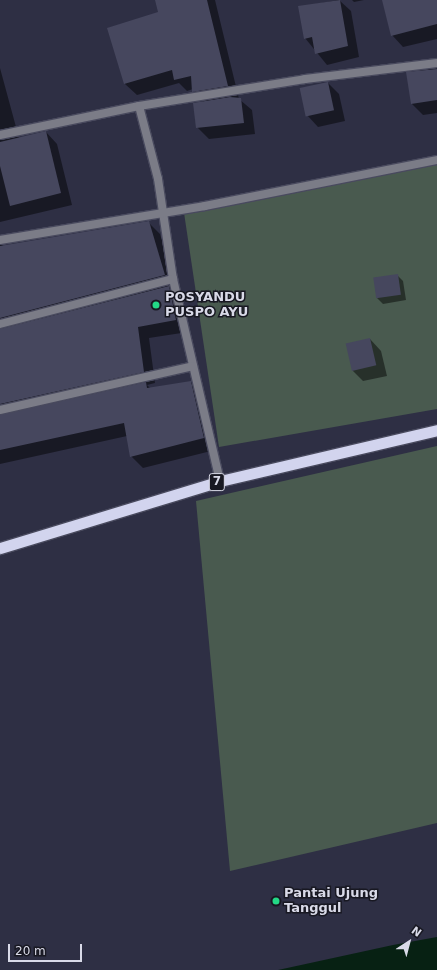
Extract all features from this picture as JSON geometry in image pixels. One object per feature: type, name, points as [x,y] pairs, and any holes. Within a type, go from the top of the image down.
[{"type":"highway","name":"7","points":[[0,548],[220,481],[437,430]]},
{"type":"street","points":[[0,135],[139,106],[305,78],[437,63]]},
{"type":"street","points":[[139,106],[152,154],[173,279],[220,481]]},
{"type":"street","points":[[0,240],[162,212],[437,160]]},
{"type":"street","points":[[0,324],[173,279]]},
{"type":"street","points":[[0,410],[193,366]]},
{"type":"shaded area","points":[[437,159],[437,409],[219,447],[183,206]]},
{"type":"shaded area","points":[[437,446],[437,823],[230,871],[196,501]]},
{"type":"shaded area","points":[[437,937],[437,970],[278,970],[393,945]]},
{"type":"building","points":[[155,0],[207,0],[228,86],[192,92],[191,76],[174,80],[172,70],[124,84],[107,28],[158,12]]},
{"type":"building","points":[[340,0],[348,46],[315,54],[312,37],[304,39],[298,6]]},
{"type":"building","points":[[382,0],[437,0],[437,24],[391,36]]},
{"type":"building","points":[[437,69],[437,100],[411,104],[406,72]]},
{"type":"building","points":[[328,82],[334,110],[306,116],[300,88]]},
{"type":"building","points":[[230,97],[241,98],[244,123],[196,128],[193,103]]},
{"type":"building","points":[[46,131],[61,193],[10,206],[0,166],[0,142]]},
{"type":"building","points":[[149,221],[165,275],[0,318],[0,246]]},
{"type":"building","points":[[398,274],[401,295],[376,298],[373,277]]},
{"type":"building","points":[[169,286],[176,320],[138,327],[144,372],[0,404],[0,329]]},
{"type":"building","points":[[370,338],[376,365],[352,371],[346,344]]},
{"type":"building","points":[[191,381],[204,438],[130,457],[124,423],[0,450],[0,415],[146,382],[147,388]]},
{"type":"place","name":"POSYANDU PUSPO AYU","points":[[156,305]]},
{"type":"place","name":"Pantai Ujung Tanggul","points":[[276,901]]}]
